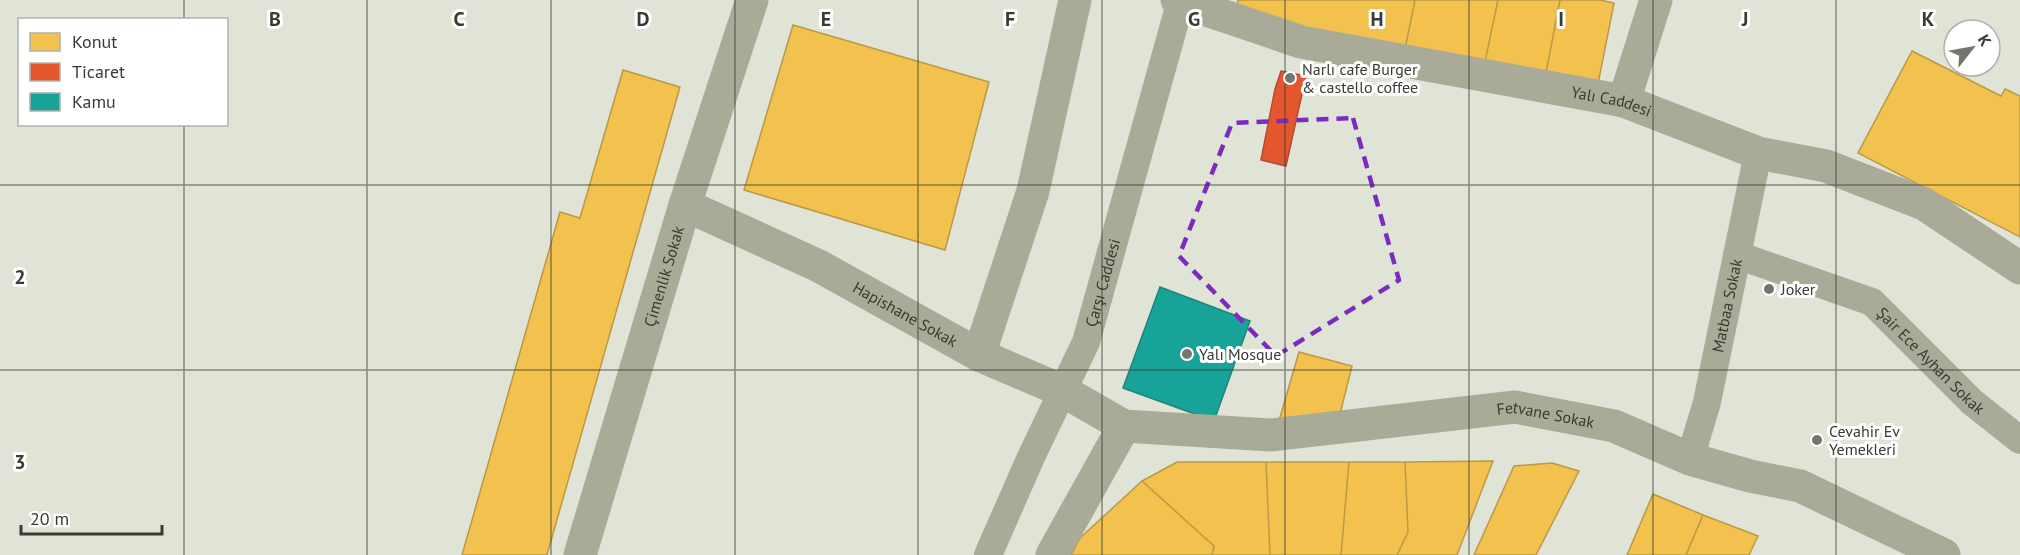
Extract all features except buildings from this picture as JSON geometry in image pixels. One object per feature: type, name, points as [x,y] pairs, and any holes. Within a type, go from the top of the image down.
[{"type":"street","name":"Çimenlik Sokak","points":[[580,555],[685,205],[753,0]]},
{"type":"street","points":[[979,355],[1033,191],[1075,0]]},
{"type":"street","name":"Yalı Caddesi","points":[[1180,0],[1301,42],[1624,101],[1758,153],[1826,166],[1924,204],[2020,268]]},
{"type":"street","name":"Çarşı Caddesi","points":[[988,555],[1086,342],[1180,0]]},
{"type":"street","points":[[1624,101],[1656,0]]},
{"type":"street","name":"Matbaa Sokak","points":[[1690,459],[1707,402],[1758,153]]},
{"type":"street","name":"Hapishane Sokak","points":[[685,205],[819,266],[979,355],[1062,391],[1124,426]]},
{"type":"street","name":"Şair Ece Ayhan Sokak","points":[[1737,255],[1872,302],[1972,402],[2020,440]]},
{"type":"street","name":"Fetvane Sokak","points":[[1124,426],[1269,435],[1515,407],[1614,426],[1690,459],[1750,476],[1800,486],[1944,555]]},
{"type":"street","points":[[1052,555],[1124,426]]},
{"type":"highlighted area","points":[[1353,118],[1399,280],[1276,356],[1179,256],[1232,123]]},
{"type":"place","name":"Narlı cafe Burger & castello coffee","points":[[1290,78]]},
{"type":"place","name":"Joker","points":[[1769,289]]},
{"type":"place","name":"Yalı Mosque","points":[[1187,354]]},
{"type":"place","name":"Cevahir Ev Yemekleri","points":[[1817,440]]}]
